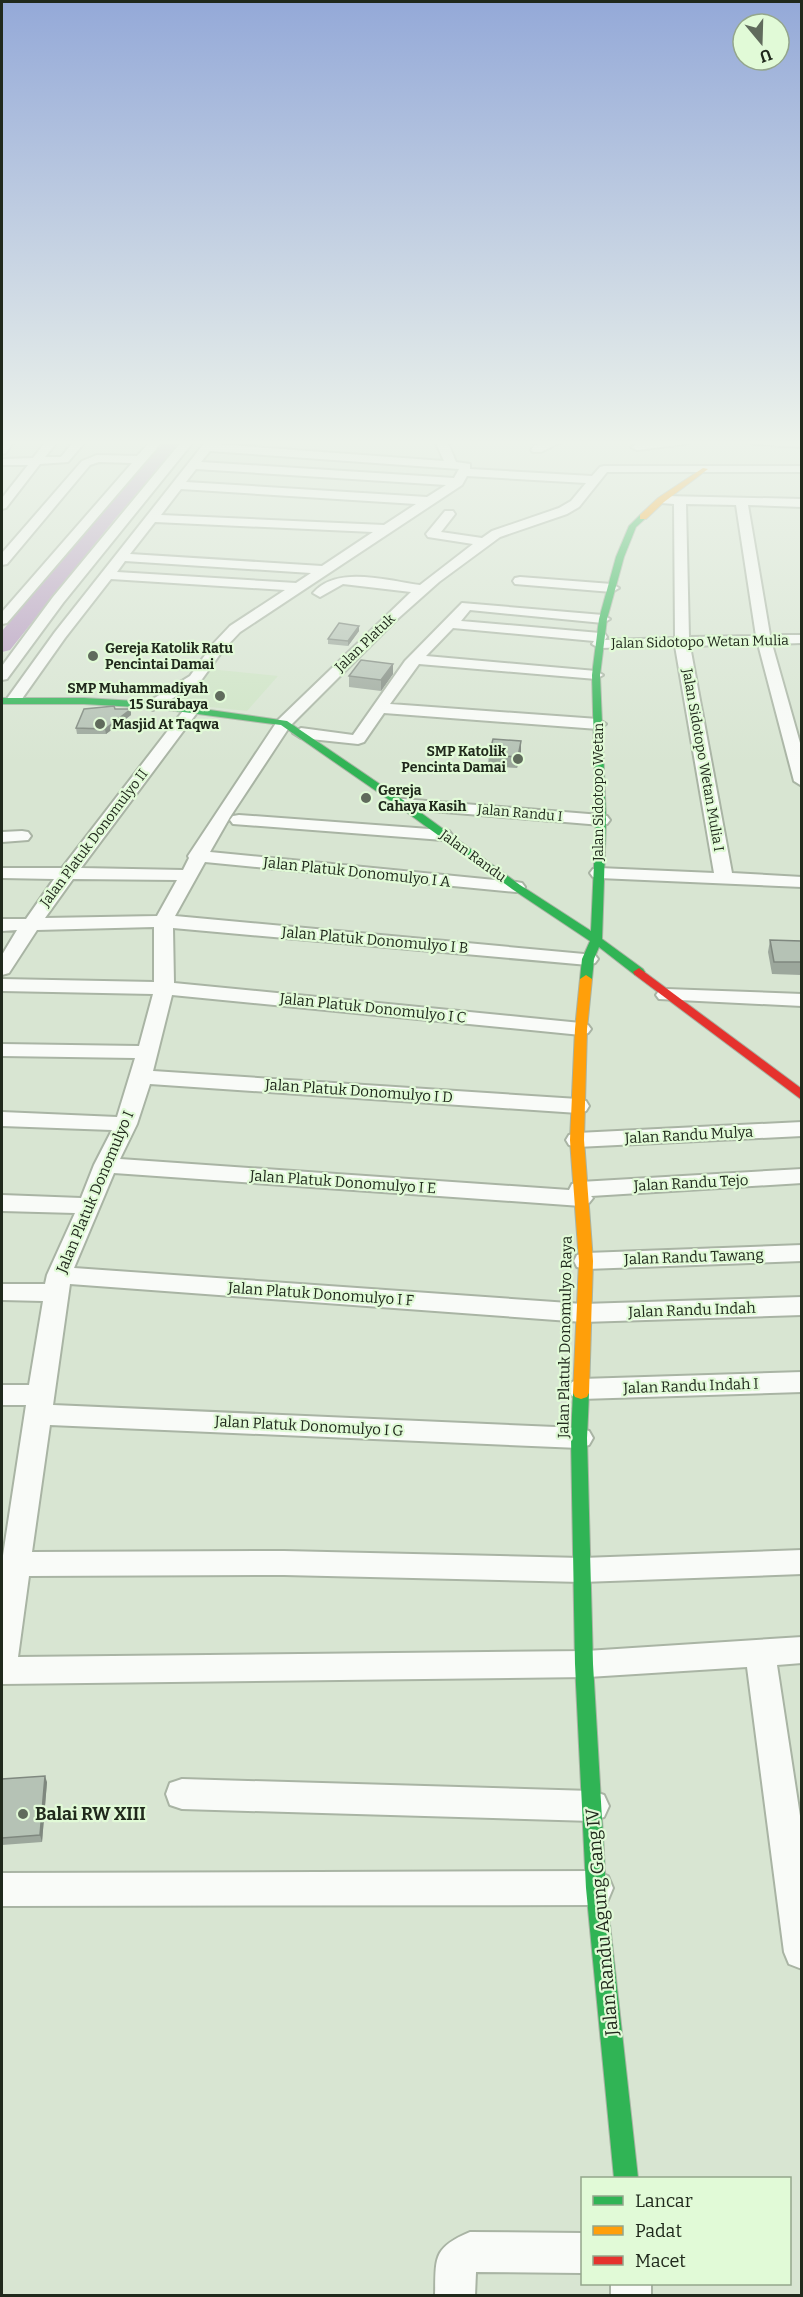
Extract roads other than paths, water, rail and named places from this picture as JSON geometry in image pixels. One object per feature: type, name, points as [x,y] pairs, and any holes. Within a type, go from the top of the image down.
[{"type":"street","points":[[2,561],[13,548]]},
{"type":"street","points":[[2,620],[64,548]]},
{"type":"street","points":[[2,676],[58,600],[100,548]]},
{"type":"street","points":[[8,701],[129,548]]},
{"type":"street","points":[[153,705],[195,679],[218,647],[235,629],[361,548]]},
{"type":"street","name":"Jalan Platuk","points":[[292,728],[422,589],[475,548]]},
{"type":"street","name":"Jalan Sidotopo Wetan","points":[[596,940],[601,820],[596,675],[603,619],[624,548]]},
{"type":"street","name":"Jalan Sidotopo Wetan Mulia I","points":[[681,548],[682,643],[724,877]]},
{"type":"street","points":[[749,548],[764,641],[801,781]]},
{"type":"street","points":[[324,555],[347,557]]},
{"type":"street","points":[[122,557],[326,570]]},
{"type":"street","points":[[108,575],[299,587]]},
{"type":"street","points":[[320,593],[343,580],[422,589]]},
{"type":"street","points":[[520,581],[612,588]]},
{"type":"street","points":[[292,728],[326,737],[358,739],[410,664],[471,605],[603,619]]},
{"type":"street","name":"Jalan Sidotopo Wetan Mulia","points":[[451,624],[599,641],[682,643],[801,639]]},
{"type":"street","points":[[416,659],[596,675]]},
{"type":"street","name":"Jalan Randu","points":[[8,701],[84,701],[153,705],[292,728],[516,887],[596,940],[801,1096]]},
{"type":"street","points":[[379,708],[598,724]]},
{"type":"street","name":"Jalan Platuk Donomulyo II","points":[[2,969],[28,926],[67,872],[191,710]]},
{"type":"street","name":"Jalan Platuk Donomulyo I","points":[[2,1659],[15,1564],[12,1519],[40,1405],[58,1284],[105,1165],[126,1124],[141,1077],[164,988],[163,921],[192,866],[292,728]]},
{"type":"street","name":"Jalan Randu I","points":[[402,804],[601,820]]},
{"type":"street","points":[[239,820],[443,835]]},
{"type":"street","points":[[2,837],[22,837]]},
{"type":"street","name":"Jalan Platuk Donomulyo I A","points":[[2,873],[192,866],[516,887]]},
{"type":"street","points":[[599,873],[801,882]]},
{"type":"street","name":"Jalan Platuk Donomulyo I B","points":[[2,925],[163,921],[588,959]]},
{"type":"street","name":"Jalan Platuk Donomulyo Raya","points":[[586,1664],[579,1438],[586,1262],[577,1140],[581,1029],[588,959],[596,940]]},
{"type":"street","name":"Jalan Platuk Donomulyo I C","points":[[2,985],[164,988],[581,1029]]},
{"type":"street","points":[[666,995],[801,1000]]},
{"type":"street","points":[[2,1050],[147,1052]]},
{"type":"street","name":"Jalan Platuk Donomulyo I D","points":[[141,1077],[578,1106]]},
{"type":"street","points":[[2,1119],[126,1124]]},
{"type":"street","name":"Jalan Randu Mulya","points":[[577,1140],[801,1129]]},
{"type":"street","name":"Jalan Platuk Donomulyo I E","points":[[105,1165],[581,1193]]},
{"type":"street","name":"Jalan Randu Tejo","points":[[581,1193],[801,1176]]},
{"type":"street","points":[[2,1203],[90,1206]]},
{"type":"street","name":"Jalan Randu Tawang","points":[[586,1262],[801,1253]]},
{"type":"street","name":"Jalan Platuk Donomulyo I F","points":[[2,1292],[58,1284],[583,1313]]},
{"type":"street","name":"Jalan Randu Indah","points":[[583,1313],[801,1306]]},
{"type":"street","name":"Jalan Randu Indah I","points":[[581,1389],[801,1382]]},
{"type":"street","name":"Jalan Platuk Donomulyo I G","points":[[2,1395],[40,1405],[579,1438]]},
{"type":"street","points":[[15,1564],[284,1563],[582,1570],[801,1562]]},
{"type":"street","points":[[2,1671],[586,1664],[801,1650]]},
{"type":"street","points":[[760,1653],[801,1952]]},
{"type":"street","name":"Jalan Randu Agung Gang IV","points":[[586,1664],[596,1888],[626,2177]]},
{"type":"street","points":[[182,1794],[592,1806]]},
{"type":"street","points":[[2,1890],[596,1888]]},
{"type":"street","points":[[455,2295],[456,2262],[470,2252],[581,2253]]},
{"type":"waterway","points":[[2,645],[81,548]]},
{"type":"place","name":"Gereja Katolik Ratu Pencintai Damai","points":[[93,656]]},
{"type":"place","name":"SMP Muhammadiyah 15 Surabaya","points":[[220,696]]},
{"type":"place","name":"Masjid At Taqwa","points":[[100,724]]},
{"type":"place","name":"SMP Katolik Pencinta Damai","points":[[518,759]]},
{"type":"place","name":"Gereja Cahaya Kasih","points":[[366,798]]},
{"type":"place","name":"Balai RW XIII","points":[[23,1814]]}]
